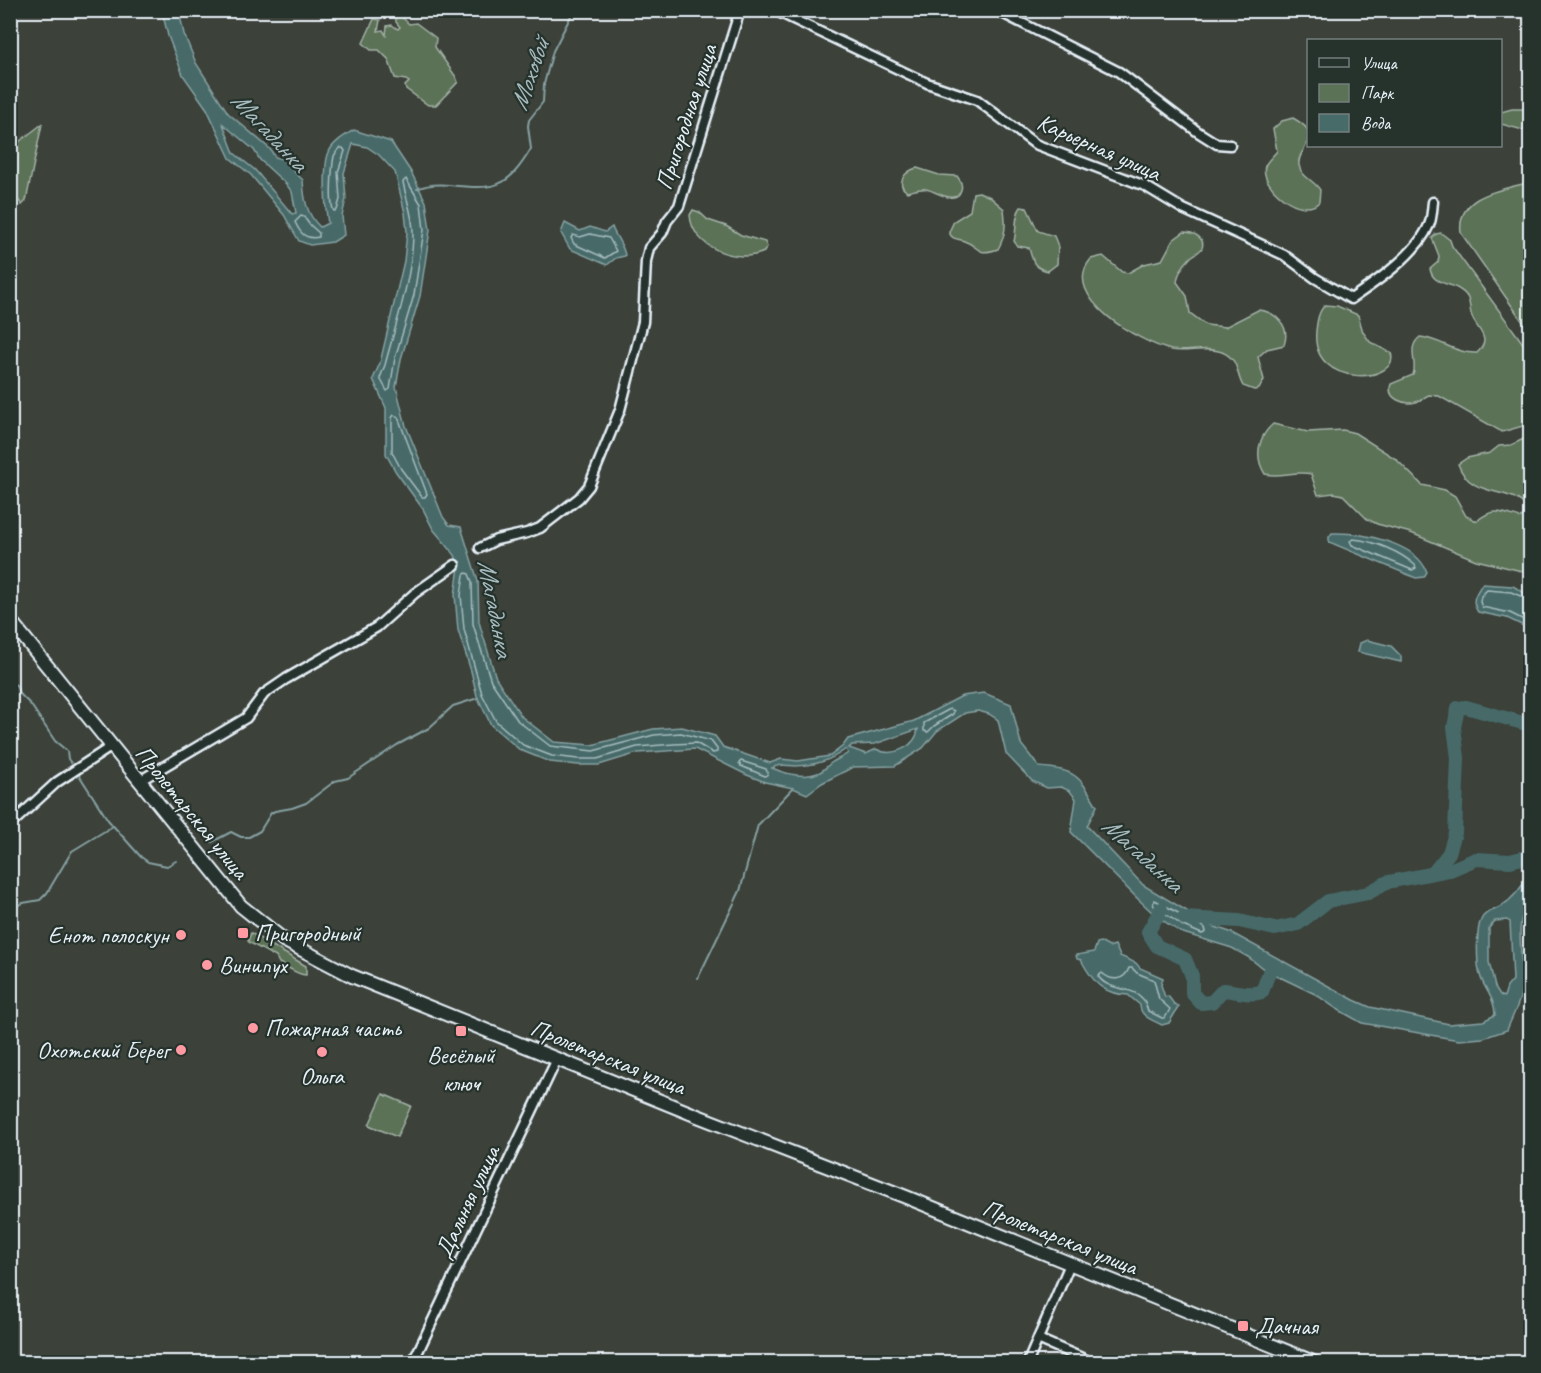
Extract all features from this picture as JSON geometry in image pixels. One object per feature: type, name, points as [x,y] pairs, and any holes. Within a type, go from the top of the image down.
[{"type":"main road","name":"Пролетарская улица","points":[[10,620],[241,906],[285,941],[352,976],[1313,1362]]},
{"type":"street","name":"Пригородная улица","points":[[480,548],[496,540],[540,528],[579,498],[589,486],[620,410],[643,322],[646,261],[649,248],[662,233],[667,221],[679,206],[740,10]]},
{"type":"street","name":"Карьерная улица","points":[[774,10],[927,83],[977,100],[1035,144],[1145,186],[1184,209],[1284,255],[1315,278],[1351,299],[1376,282],[1414,247],[1429,225],[1433,202]]},
{"type":"street","points":[[996,10],[1119,72],[1198,132],[1217,144],[1230,145]]},
{"type":"street","points":[[141,780],[246,718],[264,694],[377,627],[415,593],[455,565]]},
{"type":"street","points":[[10,825],[57,782],[112,746]]},
{"type":"street","name":"Дальняя улица","points":[[413,1362],[557,1059]]},
{"type":"street","points":[[1028,1362],[1070,1264]]},
{"type":"street","points":[[1038,1339],[1092,1362]]},
{"type":"green space","points":[[399,14],[409,24],[416,23],[436,38],[435,47],[456,77],[458,82],[436,105],[428,105],[406,89],[405,86],[409,82],[395,78],[388,59],[379,50],[371,50],[363,43],[374,19],[380,20],[378,31],[383,30],[386,35],[387,26],[392,25],[398,29],[400,27],[395,15]]},
{"type":"green space","points":[[1530,109],[1530,132],[1502,124],[1502,112]]},
{"type":"green space","points":[[1293,118],[1307,130],[1307,144],[1299,159],[1299,165],[1302,172],[1320,190],[1319,202],[1312,206],[1303,207],[1283,198],[1269,183],[1265,174],[1266,164],[1277,151],[1273,129],[1282,121]]},
{"type":"green space","points":[[42,124],[26,201],[22,205],[11,190],[11,148]]},
{"type":"green space","points":[[917,168],[939,175],[957,176],[961,181],[961,190],[955,197],[924,189],[907,192],[903,189],[903,178]]},
{"type":"green space","points":[[1530,182],[1530,332],[1461,233],[1461,220],[1473,202],[1483,196]]},
{"type":"green space","points":[[979,192],[990,197],[1004,209],[1003,239],[998,249],[985,252],[969,243],[953,238],[949,232],[954,221],[970,211],[973,193]]},
{"type":"green space","points":[[1021,207],[1027,208],[1038,231],[1054,236],[1058,246],[1057,264],[1048,271],[1039,268],[1034,263],[1029,248],[1017,246],[1014,241],[1017,215]]},
{"type":"green space","points":[[693,210],[708,220],[726,226],[741,235],[765,242],[767,247],[764,252],[741,256],[718,250],[707,244],[693,227],[690,215]]},
{"type":"green space","points":[[1184,232],[1198,236],[1203,244],[1202,248],[1184,265],[1177,282],[1187,296],[1190,313],[1206,325],[1225,327],[1258,310],[1270,313],[1283,326],[1286,338],[1284,345],[1267,349],[1258,357],[1264,380],[1259,389],[1254,390],[1243,386],[1232,359],[1222,352],[1171,350],[1141,338],[1107,316],[1094,303],[1085,288],[1084,274],[1091,259],[1103,256],[1122,272],[1128,273],[1144,264],[1162,260],[1173,240]]},
{"type":"green space","points":[[1441,233],[1450,240],[1452,246],[1530,353],[1530,424],[1502,432],[1439,396],[1429,395],[1418,401],[1406,403],[1397,400],[1391,394],[1391,384],[1413,375],[1413,350],[1420,337],[1435,340],[1469,353],[1477,353],[1484,344],[1483,336],[1471,315],[1467,297],[1456,287],[1434,278],[1430,269],[1438,262],[1439,256],[1432,238]]},
{"type":"green space","points":[[1325,305],[1337,306],[1358,315],[1363,332],[1370,342],[1391,353],[1390,363],[1383,371],[1370,375],[1355,375],[1340,372],[1327,364],[1318,350],[1316,331],[1319,314]]},
{"type":"green space","points":[[1273,424],[1308,432],[1343,430],[1355,433],[1396,459],[1422,485],[1445,490],[1455,496],[1466,516],[1477,521],[1493,512],[1520,518],[1529,511],[1513,497],[1473,483],[1464,476],[1458,464],[1467,458],[1490,453],[1499,446],[1511,445],[1530,436],[1530,573],[1476,560],[1411,533],[1377,524],[1367,519],[1343,495],[1334,493],[1318,495],[1311,474],[1265,474],[1260,461],[1259,448],[1264,435]]},
{"type":"green space","points":[[251,933],[306,966],[306,975],[279,963],[276,957],[250,943],[248,941]]},
{"type":"green space","points":[[383,1094],[411,1106],[397,1137],[369,1125]]},
{"type":"water","points":[[162,11],[179,11],[184,34],[196,63],[228,113],[270,149],[275,157],[289,161],[290,168],[303,180],[307,205],[312,217],[320,227],[328,223],[325,176],[329,152],[337,142],[354,130],[391,142],[411,172],[426,202],[430,230],[420,296],[401,359],[396,387],[406,426],[443,517],[449,525],[461,527],[478,581],[479,622],[496,678],[522,717],[554,742],[592,745],[653,729],[682,727],[715,736],[723,747],[770,763],[781,759],[798,761],[830,756],[848,739],[914,721],[962,696],[984,693],[1011,704],[1021,744],[1039,767],[1069,772],[1086,787],[1097,806],[1087,826],[1143,885],[1212,926],[1230,932],[1370,1007],[1449,1024],[1483,1021],[1495,1015],[1493,1002],[1479,971],[1477,945],[1479,924],[1484,915],[1505,904],[1513,896],[1530,872],[1530,904],[1524,911],[1520,931],[1522,990],[1507,1030],[1483,1038],[1459,1040],[1362,1023],[1315,994],[1265,970],[1232,948],[1180,932],[1155,915],[1071,832],[1076,799],[1070,791],[1061,787],[1047,788],[1032,781],[1006,754],[998,720],[989,714],[978,711],[965,713],[937,731],[923,748],[895,766],[853,767],[822,783],[807,794],[747,775],[695,749],[638,753],[599,765],[550,762],[520,750],[491,725],[477,696],[458,630],[455,595],[459,567],[455,555],[433,529],[423,509],[386,454],[386,408],[373,379],[380,363],[404,261],[407,232],[395,172],[379,155],[367,147],[353,144],[344,173],[346,199],[342,216],[344,235],[333,242],[310,245],[299,241],[284,215],[251,175],[230,158],[207,109],[183,75],[168,36]],"holes":[[[223,124],[254,150],[260,160],[286,184],[292,192],[296,213],[292,214],[255,170],[234,153]],[[918,729],[913,741],[896,751],[876,749],[866,754],[849,748],[852,745],[875,744]],[[846,749],[848,753],[814,774],[796,775],[772,768],[781,765],[796,766],[816,763]],[[1495,921],[1510,922],[1513,980],[1507,987],[1504,997],[1495,987],[1489,962],[1489,928]]]},
{"type":"water","points":[[565,223],[580,231],[590,227],[605,232],[612,227],[625,256],[616,258],[607,265],[570,249],[561,233]]},
{"type":"water","points":[[1332,533],[1357,534],[1399,546],[1421,562],[1427,572],[1424,577],[1416,578],[1329,542]]},
{"type":"water","points":[[1482,584],[1513,586],[1530,596],[1530,629],[1507,618],[1478,612],[1474,601]]},
{"type":"water","points":[[1367,640],[1391,646],[1401,656],[1401,662],[1358,652],[1360,643]]},
{"type":"water","points":[[1100,942],[1109,947],[1115,945],[1120,956],[1163,978],[1161,985],[1165,997],[1168,996],[1174,1004],[1179,1006],[1169,1023],[1162,1025],[1151,1020],[1142,1012],[1140,1005],[1128,995],[1111,992],[1094,980],[1076,955],[1094,952],[1097,943]]},
{"type":"waterway","name":"Моховой","points":[[417,189],[437,185],[489,186],[498,184],[515,172],[531,149],[529,120],[543,102],[544,84],[553,51],[574,10]]},
{"type":"waterway","points":[[10,683],[16,685],[19,693],[31,705],[55,741],[67,751],[71,763]]},
{"type":"waterway","points":[[212,842],[231,832],[241,837],[249,837],[260,831],[271,813],[306,803],[335,781],[348,778],[397,745],[429,728],[453,706],[478,698]]},
{"type":"waterway","name":"Магаданка","points":[[1433,873],[1449,853],[1455,833],[1458,758],[1454,727],[1458,708],[1466,707],[1530,725]]},
{"type":"waterway","points":[[79,775],[108,820],[141,857],[148,862],[167,866],[176,861]]},
{"type":"waterway","points":[[698,978],[740,891],[758,825],[793,788]]},
{"type":"waterway","points":[[10,909],[23,903],[40,900],[47,893],[72,851],[113,826]]},
{"type":"waterway","name":"Магаданка","points":[[1184,918],[1239,921],[1275,929],[1298,924],[1328,901],[1368,893],[1388,882],[1450,870],[1476,859],[1510,861],[1530,856]]},
{"type":"waterway","points":[[1161,909],[1148,932],[1157,946],[1185,959],[1192,976],[1192,993],[1201,1003],[1212,1002],[1223,990],[1262,992],[1272,964]]},
{"type":"place","name":"Пригородный","points":[[243,933]]},
{"type":"place","name":"Енот полоскун","points":[[181,935]]},
{"type":"place","name":"Винипух","points":[[207,965]]},
{"type":"place","name":"Пожарная часть","points":[[253,1028]]},
{"type":"place","name":"Весёлый ключ","points":[[461,1031]]},
{"type":"place","name":"Охотский Берег","points":[[181,1050]]},
{"type":"place","name":"Ольга","points":[[322,1052]]},
{"type":"place","name":"Дачная","points":[[1243,1326]]}]
